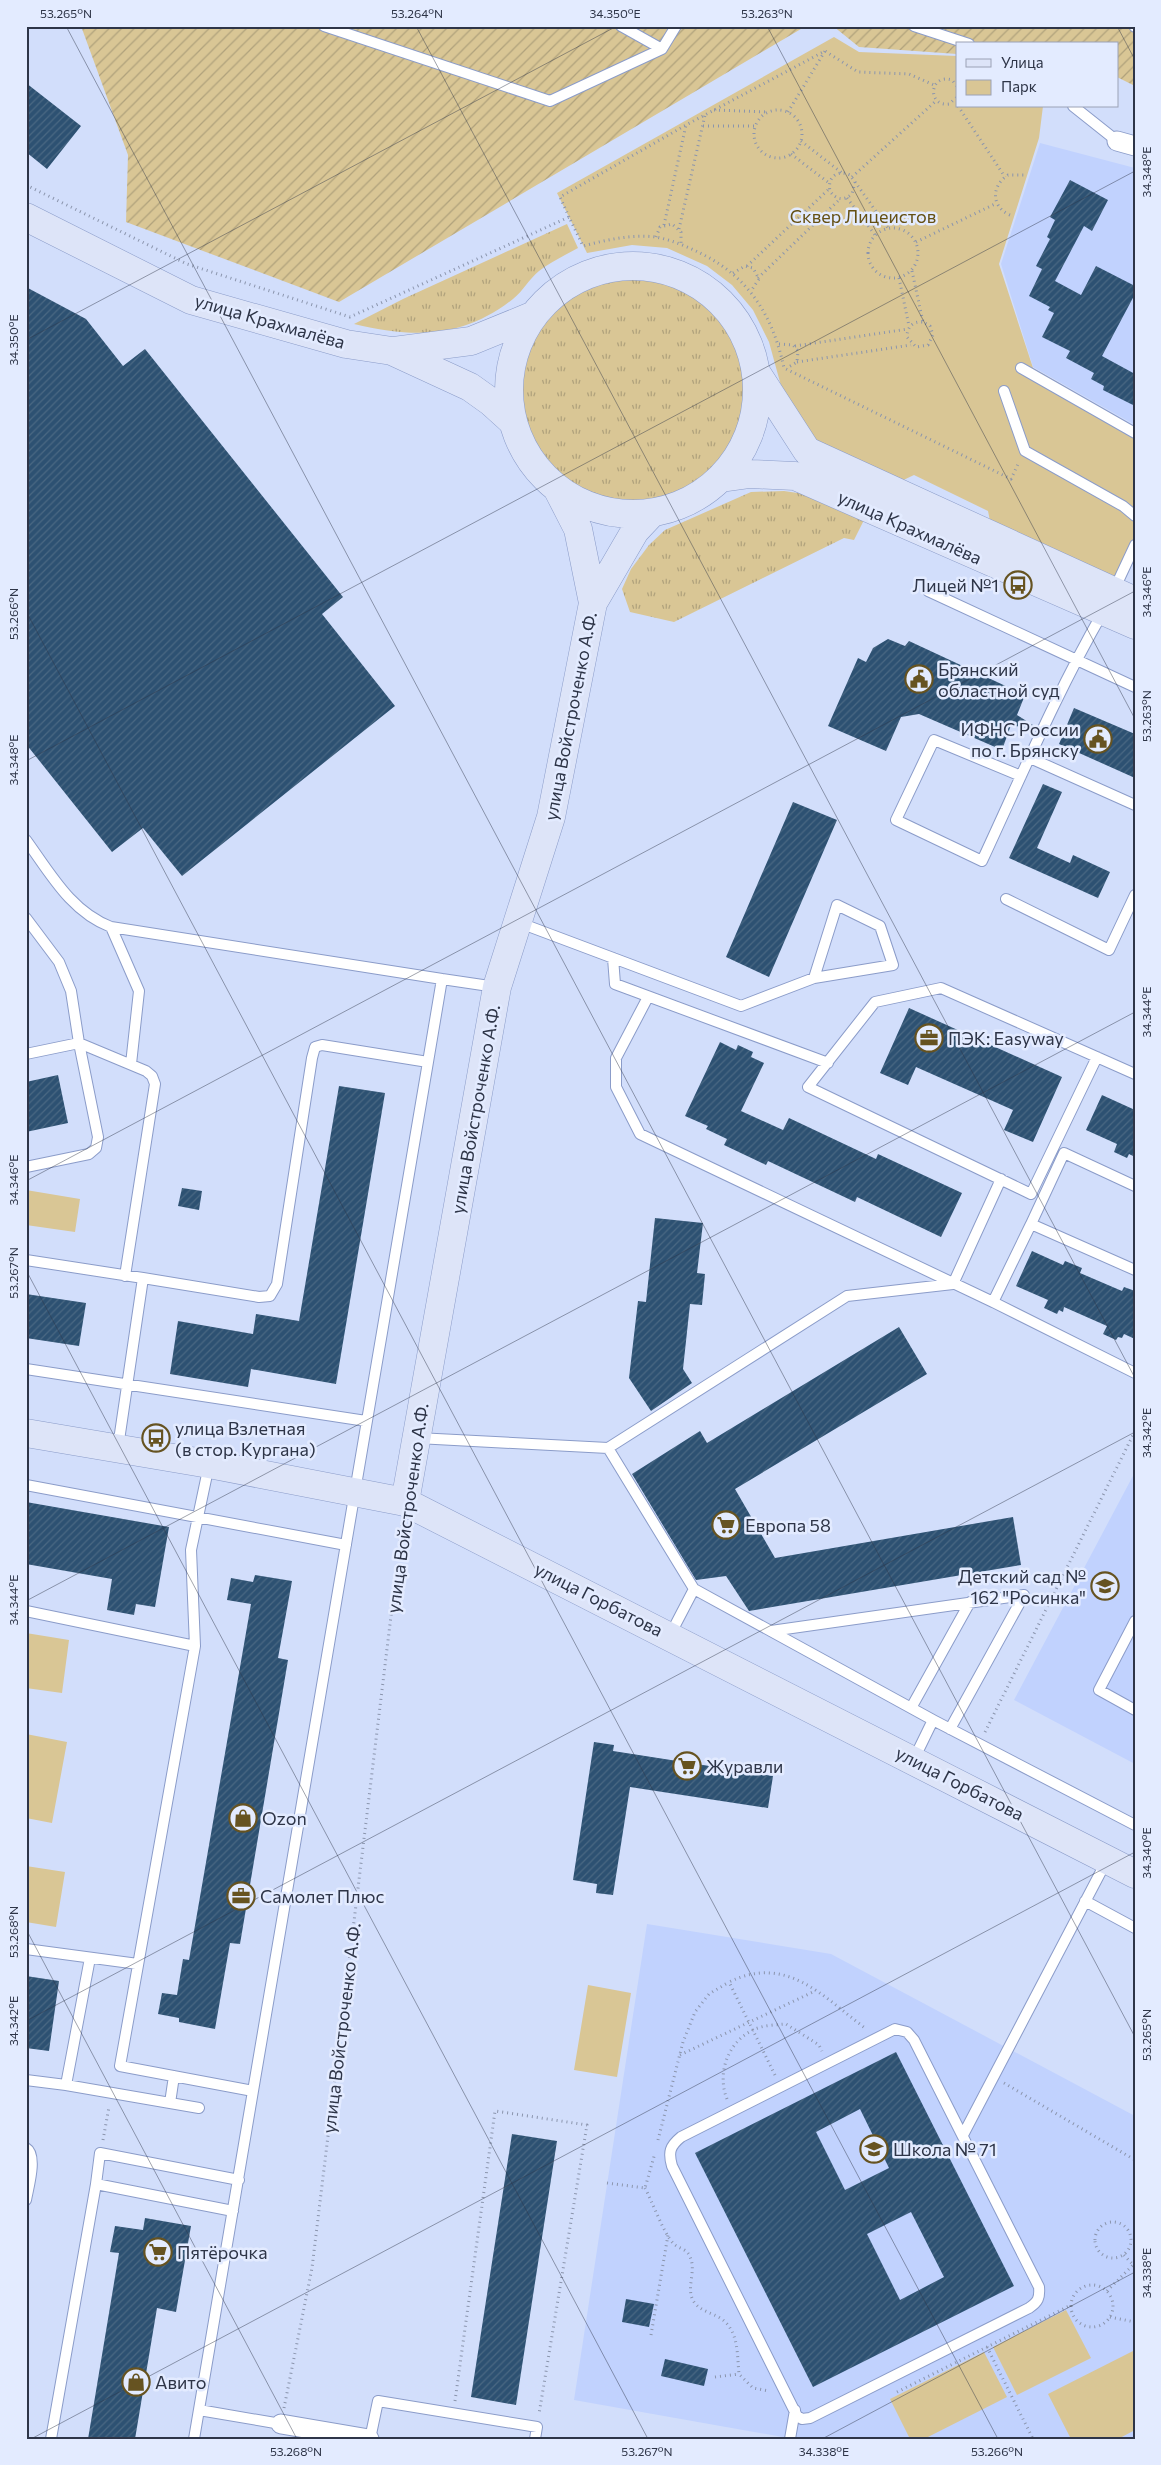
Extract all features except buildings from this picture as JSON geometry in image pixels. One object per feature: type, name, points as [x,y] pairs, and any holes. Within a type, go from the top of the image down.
[{"type":"main road","name":"улица Крахмалёва","points":[[26,217],[191,300],[346,344],[392,351],[470,387],[491,402],[512,421]]},
{"type":"main road","name":"улица Крахмалёва","points":[[638,265],[666,269],[693,280],[708,291],[736,318],[749,344],[756,372],[756,411],[748,438],[721,478],[689,502],[652,514],[620,514],[590,508],[558,490],[529,459],[512,421],[508,394],[510,366],[518,340],[532,316],[556,290],[581,276],[609,267],[638,265]]},
{"type":"main road","points":[[392,351],[471,341],[532,316]]},
{"type":"main road","name":"улица Крахмалёва","points":[[756,372],[807,452],[1123,611]]},
{"type":"main road","name":"улица Крахмалёва","points":[[721,478],[750,474],[795,476],[1123,611]]},
{"type":"main road","points":[[558,490],[578,529],[593,603]]},
{"type":"main road","points":[[593,603],[635,531],[652,514]]},
{"type":"main road","name":"улица Войстроченко А.Ф.","points":[[405,1502],[497,987],[551,817],[593,603]]},
{"type":"main road","name":"улица Горбатова","points":[[26,1433],[354,1490],[405,1502],[914,1759],[1135,1874]]},
{"type":"street","points":[[281,2424],[370,2439]]},
{"type":"lane","points":[[324,26],[550,101],[662,49],[676,26]]},
{"type":"lane","points":[[620,26],[662,49]]},
{"type":"lane","points":[[914,26],[963,42]]},
{"type":"lane","points":[[1076,108],[1126,144]]},
{"type":"lane","points":[[1021,368],[1135,433]]},
{"type":"lane","points":[[1004,391],[1025,451],[1123,506],[1135,516]]},
{"type":"lane","points":[[1022,776],[934,740],[896,820],[982,861],[1022,776],[1075,659],[1123,611],[1135,545]]},
{"type":"lane","points":[[928,591],[1135,687]]},
{"type":"lane","points":[[1030,758],[1135,805]]},
{"type":"lane","points":[[26,840],[71,902],[94,920],[111,927],[442,980],[497,987]]},
{"type":"lane","points":[[1006,899],[1109,950],[1135,895]]},
{"type":"lane","points":[[519,922],[740,1006],[814,978],[893,965],[880,926],[836,905],[814,978]]},
{"type":"lane","points":[[26,918],[62,969],[71,991],[79,1043],[98,1138],[96,1148],[89,1154],[26,1167]]},
{"type":"lane","points":[[111,927],[139,991],[131,1064]]},
{"type":"lane","points":[[614,958],[614,984],[828,1062]]},
{"type":"lane","points":[[194,2439],[442,980]]},
{"type":"lane","points":[[1097,1057],[1031,1194],[808,1087],[875,1002],[941,988],[1097,1057],[1135,1074]]},
{"type":"lane","points":[[648,997],[616,1058],[616,1087],[640,1134],[993,1302],[1135,1373]]},
{"type":"lane","points":[[26,1054],[79,1043],[131,1064],[152,1076],[155,1084],[126,1276]]},
{"type":"lane","points":[[26,1260],[259,1297],[270,1296],[277,1284],[315,1048],[322,1045],[428,1062]]},
{"type":"lane","points":[[993,1302],[1064,1153],[1135,1186]]},
{"type":"lane","points":[[953,1284],[1001,1179]]},
{"type":"lane","points":[[1031,1224],[1135,1270]]},
{"type":"lane","points":[[118,1448],[143,1278]]},
{"type":"lane","points":[[416,1438],[608,1448],[847,1296],[953,1284]]},
{"type":"lane","points":[[26,1369],[366,1421]]},
{"type":"lane","points":[[608,1448],[694,1589],[933,1720],[1135,1825]]},
{"type":"lane","points":[[209,1464],[191,1550],[195,1646],[120,2066],[253,2090]]},
{"type":"lane","points":[[26,1485],[346,1545]]},
{"type":"lane","points":[[670,1635],[694,1589]]},
{"type":"lane","points":[[771,1631],[1024,1594],[950,1729]]},
{"type":"lane","points":[[911,1708],[970,1602]]},
{"type":"lane","points":[[26,1611],[195,1646]]},
{"type":"lane","points":[[1135,1621],[1099,1690],[1135,1710]]},
{"type":"lane","points":[[914,1759],[933,1720]]},
{"type":"lane","points":[[962,2135],[1107,1859]]},
{"type":"lane","points":[[1085,1901],[1135,1928]]},
{"type":"lane","points":[[26,1949],[138,1964]]},
{"type":"lane","points":[[66,2085],[90,1958]]},
{"type":"lane","points":[[895,2029],[907,2032],[914,2040],[1039,2287],[1040,2296],[1037,2302],[980,2333],[810,2418],[802,2419],[797,2416],[672,2166],[668,2154],[672,2145],[681,2137],[828,2063],[895,2029]]},
{"type":"lane","points":[[170,2103],[174,2076]]},
{"type":"lane","points":[[26,2080],[199,2108]]},
{"type":"lane","points":[[26,2148],[30,2150],[33,2158],[26,2200]]},
{"type":"lane","points":[[51,2439],[100,2153],[239,2180]]},
{"type":"lane","points":[[96,2184],[233,2211]]},
{"type":"lane","points":[[370,2439],[378,2401],[537,2427],[535,2439]]},
{"type":"lane","points":[[199,2410],[281,2424]]},
{"type":"lane","points":[[790,2439],[795,2410]]},
{"type":"path","points":[[825,51],[858,72],[908,74],[934,85]]},
{"type":"path","points":[[569,217],[560,197],[713,110],[825,51]]},
{"type":"path","points":[[788,112],[825,51]]},
{"type":"path","points":[[956,85],[947,78],[939,80],[934,85],[933,94],[937,100],[945,104],[956,98]]},
{"type":"path","points":[[852,177],[937,100]]},
{"type":"path","points":[[960,108],[1005,177]]},
{"type":"path","points":[[713,110],[769,112]]},
{"type":"path","points":[[776,110],[788,112],[797,119],[801,126],[801,141],[791,154],[776,158],[762,151],[754,137],[755,126],[762,116],[769,112],[776,110]]},
{"type":"path","points":[[679,229],[705,115]]},
{"type":"path","points":[[664,225],[686,125]]},
{"type":"path","points":[[702,126],[755,126]]},
{"type":"path","points":[[801,141],[842,173],[852,177],[889,228]]},
{"type":"path","points":[[791,154],[829,183]]},
{"type":"path","points":[[842,173],[834,175],[829,183],[832,195],[840,199],[847,198],[854,191],[855,182]]},
{"type":"path","points":[[1010,215],[1000,209],[997,203],[996,190],[1005,177],[1014,174],[1027,176]]},
{"type":"path","points":[[733,274],[741,267],[747,266],[829,189]]},
{"type":"path","points":[[847,198],[875,235]]},
{"type":"path","points":[[758,278],[840,199]]},
{"type":"path","points":[[916,242],[997,203]]},
{"type":"path","points":[[656,238],[658,230],[664,225],[672,224],[679,229],[682,236],[681,244]]},
{"type":"path","points":[[889,228],[901,229],[909,233],[916,242],[919,256],[912,271],[899,278],[881,276],[870,264],[868,247],[875,235],[889,228]]},
{"type":"path","points":[[747,266],[756,271],[758,278],[758,283],[751,291]]},
{"type":"path","points":[[787,369],[797,362],[912,344],[924,347],[933,339],[933,330],[923,322],[912,271]]},
{"type":"path","points":[[899,278],[909,328],[908,337],[912,344]]},
{"type":"path","points":[[779,344],[789,343],[795,346],[909,328],[914,323],[923,322]]},
{"type":"path","points":[[795,346],[799,355],[797,362]]},
{"type":"path","points":[[979,1744],[1135,1431]]},
{"type":"path","name":"улица Войстроченко А.Ф.","points":[[281,2424],[312,2268],[405,1502]]},
{"type":"path","points":[[658,2143],[680,2055],[696,2012],[709,1994],[729,1982],[744,1975],[773,1973],[799,1979],[878,2038]]},
{"type":"path","points":[[729,1982],[780,2087]]},
{"type":"path","points":[[680,2055],[815,1990]]},
{"type":"path","points":[[732,2112],[724,2092],[723,2072],[728,2056],[737,2042],[752,2030],[786,2024],[819,2046],[828,2063]]},
{"type":"path","points":[[993,2077],[1135,2160]]},
{"type":"path","points":[[100,2153],[111,2093]]},
{"type":"path","points":[[453,2414],[494,2111],[587,2125],[537,2427]]},
{"type":"path","points":[[655,2152],[645,2188],[673,2244],[685,2249],[691,2257],[693,2273],[690,2288],[693,2301],[708,2314],[723,2320],[735,2338],[739,2374],[753,2388],[787,2394]]},
{"type":"path","points":[[607,2183],[645,2188]]},
{"type":"path","points":[[1117,2223],[1127,2229],[1131,2240],[1128,2251],[1124,2255],[1112,2258],[1107,2257],[1098,2249],[1096,2238],[1101,2227],[1106,2224],[1117,2223]]},
{"type":"path","points":[[651,2336],[668,2234]]},
{"type":"path","points":[[1107,2291],[1134,2265],[1124,2255]]},
{"type":"path","points":[[1088,2285],[1095,2285],[1107,2291],[1113,2304],[1110,2317],[1100,2326],[1086,2326],[1075,2318],[1071,2305],[1076,2292],[1088,2285]]},
{"type":"path","points":[[1110,2317],[1135,2322]]},
{"type":"path","points":[[980,2333],[1033,2439]]},
{"type":"path","points":[[715,2377],[739,2374]]},
{"type":"shaded area","points":[[1040,143],[1135,168],[1135,425],[1033,367],[1001,264]]},
{"type":"shaded area","name":"Детский сад № 162 \"Росинка\"","points":[[1135,1472],[1135,1764],[1014,1700]]},
{"type":"shaded area","name":"Школа № 71","points":[[647,1924],[831,1954],[1135,2116],[1135,2439],[794,2439],[574,2400]]},
{"type":"green space","points":[[81,26],[806,26],[339,302],[126,222],[128,155]]},
{"type":"green space","points":[[833,26],[1135,26],[1135,86],[1118,78],[1118,42],[956,42],[956,54],[859,47]]},
{"type":"green space","name":"Сквер Лицеистов","points":[[834,37],[859,52],[956,56],[956,108],[1043,108],[1039,138],[999,264],[1033,368],[1135,427],[1135,558],[1121,587],[991,526],[988,511],[914,475],[895,484],[850,465],[810,435],[783,393],[769,342],[753,310],[732,285],[707,266],[667,248],[632,245],[587,253],[557,193]]},
{"type":"green space","points":[[567,224],[578,248],[539,271],[513,299],[475,322],[437,332],[418,333],[397,332],[354,324],[403,299]]},
{"type":"green space","points":[[634,277],[656,279],[687,290],[713,310],[733,336],[744,367],[746,389],[744,411],[733,442],[713,468],[687,488],[656,499],[634,501],[612,499],[581,488],[555,468],[535,442],[524,411],[522,389],[524,367],[535,336],[555,310],[581,290],[612,279]]},
{"type":"green space","points":[[784,491],[818,496],[866,516],[854,540],[844,538],[674,622],[630,612],[622,589],[631,569],[649,545],[665,530],[751,492]]},
{"type":"green space","points":[[26,1190],[80,1199],[75,1232],[26,1225]]},
{"type":"green space","points":[[26,1633],[69,1640],[62,1693],[26,1688]]},
{"type":"green space","points":[[26,1734],[67,1742],[52,1823],[26,1818]]},
{"type":"green space","points":[[26,1866],[65,1872],[56,1927],[26,1922]]},
{"type":"green space","points":[[588,1985],[631,1993],[617,2077],[574,2070]]},
{"type":"green space","points":[[1066,2310],[1091,2358],[1017,2395],[993,2347]]},
{"type":"green space","points":[[1135,2350],[1135,2430],[1118,2439],[1071,2439],[1048,2394]]},
{"type":"green space","points":[[984,2352],[1007,2397],[924,2439],[910,2439],[890,2399]]},
{"type":"place","name":"Лицей №1","points":[[1018,585]]},
{"type":"place","name":"Брянский областной суд","points":[[919,679]]},
{"type":"place","name":"ИФНС России по г. Брянску","points":[[1098,739]]},
{"type":"place","name":"ПЭК: Easyway","points":[[929,1038]]},
{"type":"place","name":"улица Взлетная (в стор. Кургана)","points":[[156,1438]]},
{"type":"place","name":"Европа 58","points":[[726,1525]]},
{"type":"place","name":"Детский сад № 162 \"Росинка\"","points":[[1105,1586]]},
{"type":"place","name":"Журавли","points":[[687,1766]]},
{"type":"place","name":"Ozon","points":[[243,1818]]},
{"type":"place","name":"Самолет Плюс","points":[[241,1896]]},
{"type":"place","name":"Школа № 71","points":[[874,2149]]},
{"type":"place","name":"Пятёрочка","points":[[158,2252]]},
{"type":"place","name":"Авито","points":[[136,2382]]}]
